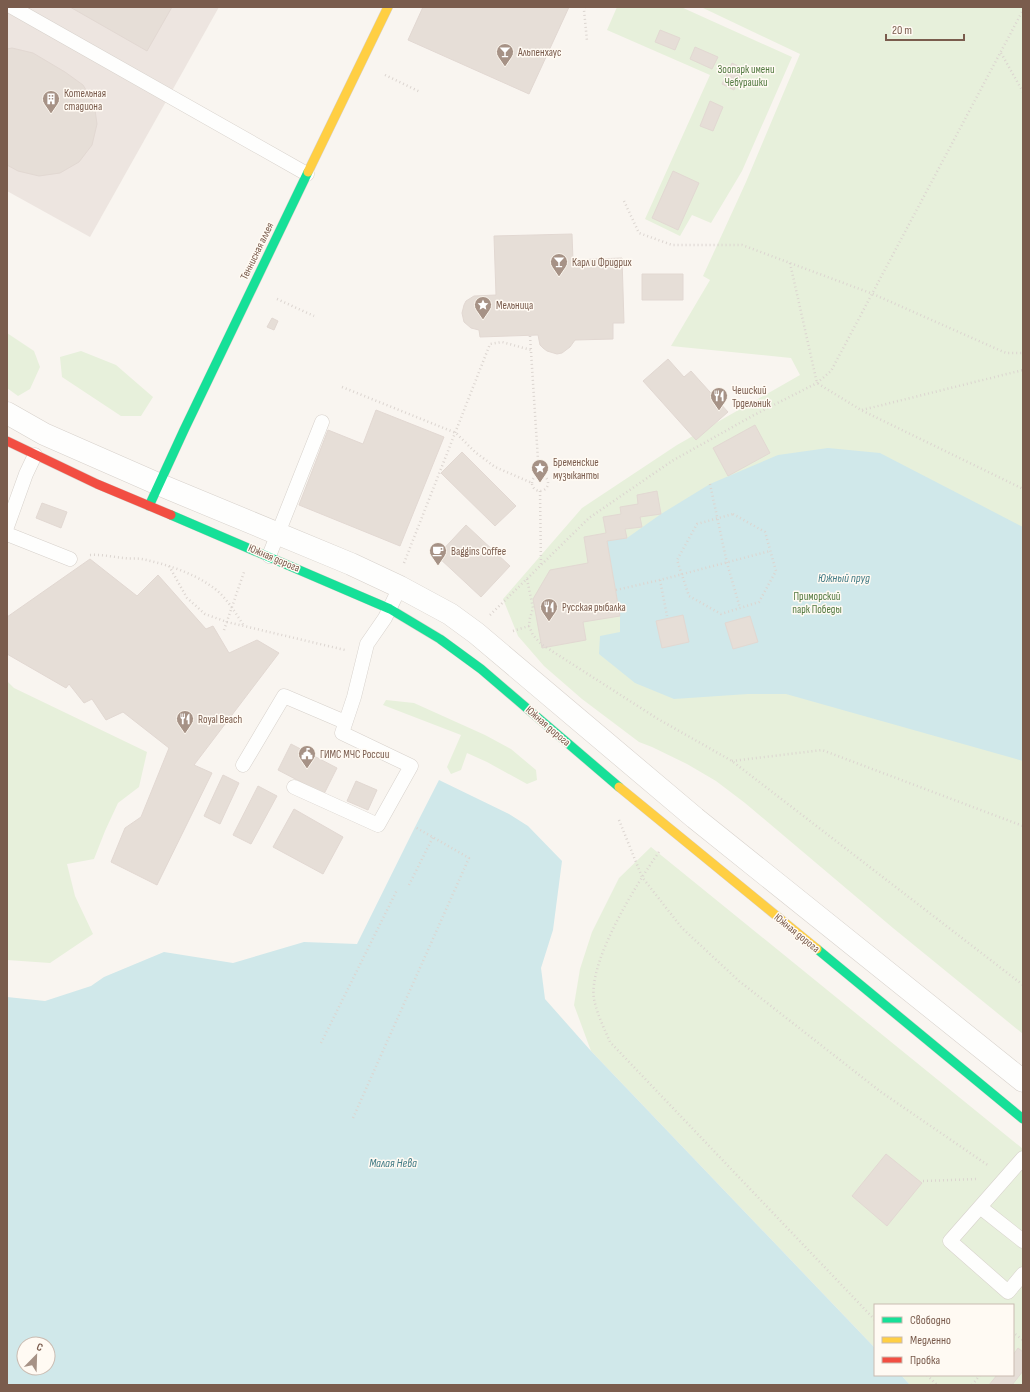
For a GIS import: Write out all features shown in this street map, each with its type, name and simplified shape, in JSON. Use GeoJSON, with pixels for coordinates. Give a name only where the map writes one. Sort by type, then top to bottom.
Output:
{"type":"FeatureCollection","features":[{"type":"Feature","properties":{"kind":"street","name":"Теннисная аллея"},"geometry":{"type":"LineString","coordinates":[[149,506],[158,484],[388,7]]}},
{"type":"Feature","properties":{"kind":"street"},"geometry":{"type":"LineString","coordinates":[[7,413],[44,434],[278,534],[351,564],[401,577],[476,633],[695,818],[1023,1081]]}},
{"type":"Feature","properties":{"kind":"street","name":"Южная дорога"},"geometry":{"type":"LineString","coordinates":[[7,441],[35,456],[97,484],[270,556],[390,609],[440,638],[470,660],[618,786],[1023,1118]]}},
{"type":"Feature","properties":{"kind":"lane"},"geometry":{"type":"LineString","coordinates":[[12,7],[307,174]]}},
{"type":"Feature","properties":{"kind":"lane"},"geometry":{"type":"LineString","coordinates":[[270,556],[322,422]]}},
{"type":"Feature","properties":{"kind":"lane"},"geometry":{"type":"LineString","coordinates":[[7,527],[26,474],[35,456]]}},
{"type":"Feature","properties":{"kind":"lane"},"geometry":{"type":"LineString","coordinates":[[7,534],[70,559]]}},
{"type":"Feature","properties":{"kind":"lane"},"geometry":{"type":"LineString","coordinates":[[294,787],[378,825],[411,766],[342,732],[354,697],[367,644],[390,609],[401,577]]}},
{"type":"Feature","properties":{"kind":"lane"},"geometry":{"type":"LineString","coordinates":[[243,765],[284,696],[345,722]]}},
{"type":"Feature","properties":{"kind":"lane"},"geometry":{"type":"LineString","coordinates":[[679,836],[695,818]]}},
{"type":"Feature","properties":{"kind":"lane"},"geometry":{"type":"LineString","coordinates":[[1023,1158],[950,1241],[1008,1292],[1023,1274]]}},
{"type":"Feature","properties":{"kind":"lane"},"geometry":{"type":"LineString","coordinates":[[980,1207],[1023,1241]]}},
{"type":"Feature","properties":{"kind":"path"},"geometry":{"type":"LineString","coordinates":[[585,7],[587,41]]}},
{"type":"Feature","properties":{"kind":"path"},"geometry":{"type":"LineString","coordinates":[[489,616],[589,518],[672,460],[754,415],[817,383],[832,371],[1023,10]]}},
{"type":"Feature","properties":{"kind":"path"},"geometry":{"type":"LineString","coordinates":[[1001,53],[1023,92]]}},
{"type":"Feature","properties":{"kind":"path"},"geometry":{"type":"LineString","coordinates":[[385,75],[420,92]]}},
{"type":"Feature","properties":{"kind":"path"},"geometry":{"type":"LineString","coordinates":[[624,201],[640,233],[672,245],[742,245],[873,294],[1006,353],[1023,353]]}},
{"type":"Feature","properties":{"kind":"path"},"geometry":{"type":"LineString","coordinates":[[790,263],[817,383],[861,410],[1023,489]]}},
{"type":"Feature","properties":{"kind":"path"},"geometry":{"type":"LineString","coordinates":[[277,299],[314,316]]}},
{"type":"Feature","properties":{"kind":"path"},"geometry":{"type":"LineString","coordinates":[[530,336],[539,476]]}},
{"type":"Feature","properties":{"kind":"path"},"geometry":{"type":"LineString","coordinates":[[401,577],[490,344],[502,342],[531,350]]}},
{"type":"Feature","properties":{"kind":"path"},"geometry":{"type":"LineString","coordinates":[[861,410],[1023,370]]}},
{"type":"Feature","properties":{"kind":"path"},"geometry":{"type":"LineString","coordinates":[[342,387],[456,433],[475,452],[495,467],[532,483],[536,490],[544,490],[548,483],[543,476],[534,478],[532,483]]}},
{"type":"Feature","properties":{"kind":"path"},"geometry":{"type":"LineString","coordinates":[[710,484],[727,563],[740,608]]}},
{"type":"Feature","properties":{"kind":"path"},"geometry":{"type":"LineString","coordinates":[[540,491],[541,565]]}},
{"type":"Feature","properties":{"kind":"path"},"geometry":{"type":"LineString","coordinates":[[734,514],[765,532],[776,571],[759,602],[721,614],[689,596],[677,560],[697,524],[717,518],[734,514]]}},
{"type":"Feature","properties":{"kind":"path"},"geometry":{"type":"LineString","coordinates":[[616,590],[770,551]]}},
{"type":"Feature","properties":{"kind":"path"},"geometry":{"type":"LineString","coordinates":[[70,559],[95,554],[140,559],[169,566],[194,576],[212,586],[232,607],[244,626]]}},
{"type":"Feature","properties":{"kind":"path"},"geometry":{"type":"LineString","coordinates":[[169,566],[187,598],[205,614],[227,622],[364,654]]}},
{"type":"Feature","properties":{"kind":"path"},"geometry":{"type":"LineString","coordinates":[[224,630],[246,567]]}},
{"type":"Feature","properties":{"kind":"path"},"geometry":{"type":"LineString","coordinates":[[527,579],[534,608],[529,626],[533,635],[541,644],[658,718],[732,761],[1023,985]]}},
{"type":"Feature","properties":{"kind":"path"},"geometry":{"type":"LineString","coordinates":[[660,580],[668,616]]}},
{"type":"Feature","properties":{"kind":"path"},"geometry":{"type":"LineString","coordinates":[[511,632],[529,626]]}},
{"type":"Feature","properties":{"kind":"path"},"geometry":{"type":"LineString","coordinates":[[732,761],[822,750],[1023,826]]}},
{"type":"Feature","properties":{"kind":"path"},"geometry":{"type":"LineString","coordinates":[[617,816],[642,877],[682,928],[739,981],[881,1092],[1006,1177]]}},
{"type":"Feature","properties":{"kind":"path"},"geometry":{"type":"LineString","coordinates":[[353,1118],[469,858],[414,827]]}},
{"type":"Feature","properties":{"kind":"path"},"geometry":{"type":"LineString","coordinates":[[408,885],[433,837]]}},
{"type":"Feature","properties":{"kind":"path"},"geometry":{"type":"LineString","coordinates":[[662,848],[642,877],[605,947],[595,976],[594,998],[600,1020],[610,1042],[874,1319]]}},
{"type":"Feature","properties":{"kind":"path"},"geometry":{"type":"LineString","coordinates":[[321,1043],[397,890]]}},
{"type":"Feature","properties":{"kind":"path"},"geometry":{"type":"LineString","coordinates":[[923,1181],[1006,1177]]}},
{"type":"Feature","properties":{"kind":"path"},"geometry":{"type":"LineString","coordinates":[[1014,1336],[1015,1334],[1023,1340]]}},
{"type":"Feature","properties":{"kind":"path"},"geometry":{"type":"LineString","coordinates":[[928,1376],[937,1385]]}},
{"type":"Feature","properties":{"kind":"path"},"geometry":{"type":"LineString","coordinates":[[972,1385],[979,1376]]}},
{"type":"Feature","properties":{"kind":"shaded area"},"geometry":{"type":"Polygon","coordinates":[[[7,7],[219,7],[90,237],[7,191],[7,7]]]}},
{"type":"Feature","properties":{"kind":"green space","name":"Зоопарк имени Чебурашки"},"geometry":{"type":"Polygon","coordinates":[[[617,7],[681,7],[792,57],[742,171],[711,223],[692,215],[680,236],[645,219],[710,75],[607,30],[617,7]]]}},
{"type":"Feature","properties":{"kind":"green space","name":"Приморский парк Победы"},"geometry":{"type":"Polygon","coordinates":[[[701,7],[1023,7],[1023,1034],[893,928],[745,803],[716,781],[687,764],[639,742],[582,699],[544,666],[518,636],[503,599],[582,508],[677,445],[800,375],[791,358],[671,346],[710,280],[703,276],[746,182],[800,54],[701,7]]]}},
{"type":"Feature","properties":{"kind":"green space"},"geometry":{"type":"Polygon","coordinates":[[[7,333],[34,351],[40,367],[30,389],[18,396],[7,388],[7,333]]]}},
{"type":"Feature","properties":{"kind":"green space"},"geometry":{"type":"Polygon","coordinates":[[[81,351],[116,365],[153,397],[141,416],[121,416],[62,377],[60,357],[81,351]]]}},
{"type":"Feature","properties":{"kind":"green space"},"geometry":{"type":"Polygon","coordinates":[[[7,681],[14,688],[147,752],[139,787],[118,803],[94,859],[67,864],[75,896],[93,934],[50,963],[7,960],[7,681]]]}},
{"type":"Feature","properties":{"kind":"green space"},"geometry":{"type":"Polygon","coordinates":[[[386,700],[414,703],[485,735],[511,749],[536,770],[537,780],[527,784],[467,753],[461,770],[451,774],[447,767],[461,735],[383,705],[386,700]]]}},
{"type":"Feature","properties":{"kind":"green space"},"geometry":{"type":"Polygon","coordinates":[[[651,847],[1023,1149],[1023,1385],[910,1385],[902,1376],[1014,1376],[1014,1304],[874,1304],[874,1347],[591,1051],[574,1005],[580,969],[592,932],[619,878],[651,847]]]}},
{"type":"Feature","properties":{"kind":"water","name":"Южный пруд"},"geometry":{"type":"Polygon","coordinates":[[[828,448],[880,453],[1023,527],[1023,761],[786,694],[748,694],[674,699],[635,683],[599,654],[600,636],[620,632],[620,616],[607,541],[627,538],[661,514],[710,484],[778,455],[828,448]]]}},
{"type":"Feature","properties":{"kind":"water","name":"Малая Нева"},"geometry":{"type":"Polygon","coordinates":[[[439,780],[509,814],[528,826],[562,861],[553,930],[541,968],[545,999],[591,1051],[874,1347],[874,1376],[902,1376],[910,1385],[7,1385],[7,997],[45,1001],[91,986],[104,977],[164,952],[233,963],[304,942],[357,944],[439,780]]]}},
{"type":"Feature","properties":{"kind":"building"},"geometry":{"type":"Polygon","coordinates":[[[70,7],[172,7],[147,51],[70,7]]]}},
{"type":"Feature","properties":{"kind":"building","name":"Альпенхаус"},"geometry":{"type":"Polygon","coordinates":[[[423,7],[569,7],[529,94],[408,40],[423,7]]]}},
{"type":"Feature","properties":{"kind":"building"},"geometry":{"type":"Polygon","coordinates":[[[660,30],[680,38],[675,50],[655,42],[660,30]]]}},
{"type":"Feature","properties":{"kind":"building"},"geometry":{"type":"Polygon","coordinates":[[[695,47],[718,57],[712,69],[690,59],[695,47]]]}},
{"type":"Feature","properties":{"kind":"building","name":"Котельная стадиона"},"geometry":{"type":"Polygon","coordinates":[[[12,48],[33,53],[65,72],[83,85],[94,103],[97,124],[92,145],[79,162],[60,173],[39,176],[18,171],[7,165],[7,49],[12,48]]]}},
{"type":"Feature","properties":{"kind":"building"},"geometry":{"type":"Polygon","coordinates":[[[732,63],[744,69],[734,90],[722,84],[732,63]]]}},
{"type":"Feature","properties":{"kind":"building"},"geometry":{"type":"Polygon","coordinates":[[[710,101],[723,107],[713,131],[700,126],[710,101]]]}},
{"type":"Feature","properties":{"kind":"building"},"geometry":{"type":"Polygon","coordinates":[[[673,171],[699,183],[678,230],[652,218],[673,171]]]}},
{"type":"Feature","properties":{"kind":"building","name":"Карл и Фридрих"},"geometry":{"type":"Polygon","coordinates":[[[572,234],[573,260],[622,258],[624,323],[613,323],[613,339],[575,340],[570,347],[562,353],[557,354],[547,351],[540,345],[538,335],[480,337],[479,330],[471,328],[464,322],[462,313],[466,301],[474,296],[496,295],[494,236],[572,234]]]}},
{"type":"Feature","properties":{"kind":"building"},"geometry":{"type":"Polygon","coordinates":[[[642,274],[683,274],[683,300],[642,300],[642,274]]]}},
{"type":"Feature","properties":{"kind":"building"},"geometry":{"type":"Polygon","coordinates":[[[272,318],[278,321],[274,330],[267,327],[272,318]]]}},
{"type":"Feature","properties":{"kind":"building"},"geometry":{"type":"Polygon","coordinates":[[[668,359],[684,377],[691,371],[728,412],[696,440],[643,381],[668,359]]]}},
{"type":"Feature","properties":{"kind":"building"},"geometry":{"type":"Polygon","coordinates":[[[376,410],[444,437],[400,546],[299,505],[328,430],[363,444],[376,410]]]}},
{"type":"Feature","properties":{"kind":"building"},"geometry":{"type":"Polygon","coordinates":[[[755,425],[770,453],[728,476],[713,448],[755,425]]]}},
{"type":"Feature","properties":{"kind":"building"},"geometry":{"type":"Polygon","coordinates":[[[462,452],[516,506],[495,526],[441,473],[462,452]]]}},
{"type":"Feature","properties":{"kind":"building"},"geometry":{"type":"Polygon","coordinates":[[[657,491],[661,514],[640,517],[642,527],[625,529],[627,538],[607,541],[620,616],[583,622],[586,640],[542,648],[533,599],[550,570],[588,563],[584,537],[606,533],[603,517],[621,514],[620,507],[638,504],[637,495],[657,491]]]}},
{"type":"Feature","properties":{"kind":"building"},"geometry":{"type":"Polygon","coordinates":[[[42,503],[67,512],[61,528],[36,518],[42,503]]]}},
{"type":"Feature","properties":{"kind":"building"},"geometry":{"type":"Polygon","coordinates":[[[466,525],[510,566],[481,597],[437,556],[466,525]]]}},
{"type":"Feature","properties":{"kind":"building","name":"Royal Beach"},"geometry":{"type":"Polygon","coordinates":[[[90,559],[137,596],[158,575],[206,629],[213,626],[229,653],[257,640],[279,653],[194,765],[212,773],[157,885],[111,862],[125,828],[141,817],[169,748],[123,712],[106,720],[92,699],[84,703],[69,684],[66,688],[7,654],[7,617],[90,559]]]}},
{"type":"Feature","properties":{"kind":"building"},"geometry":{"type":"Polygon","coordinates":[[[683,615],[689,642],[662,648],[656,621],[683,615]]]}},
{"type":"Feature","properties":{"kind":"building"},"geometry":{"type":"Polygon","coordinates":[[[750,616],[758,642],[733,649],[725,623],[750,616]]]}},
{"type":"Feature","properties":{"kind":"building","name":"ГИМС МЧС России"},"geometry":{"type":"Polygon","coordinates":[[[291,744],[337,768],[324,794],[278,770],[291,744]]]}},
{"type":"Feature","properties":{"kind":"building"},"geometry":{"type":"Polygon","coordinates":[[[223,775],[239,783],[220,824],[204,816],[223,775]]]}},
{"type":"Feature","properties":{"kind":"building"},"geometry":{"type":"Polygon","coordinates":[[[356,781],[377,790],[368,810],[347,801],[356,781]]]}},
{"type":"Feature","properties":{"kind":"building"},"geometry":{"type":"Polygon","coordinates":[[[258,786],[277,796],[251,844],[233,835],[258,786]]]}},
{"type":"Feature","properties":{"kind":"building"},"geometry":{"type":"Polygon","coordinates":[[[294,809],[343,837],[323,874],[273,847],[294,809]]]}},
{"type":"Feature","properties":{"kind":"building"},"geometry":{"type":"Polygon","coordinates":[[[886,1154],[922,1183],[887,1226],[852,1196],[886,1154]]]}},
{"type":"Feature","properties":{"kind":"building"},"geometry":{"type":"Polygon","coordinates":[[[1018,1348],[1023,1352],[1023,1371],[1012,1385],[989,1385],[996,1376],[1014,1376],[1014,1354],[1018,1348]]]}},
{"type":"Feature","properties":{"kind":"traffic: fast"},"geometry":{"type":"LineString","coordinates":[[149,506],[308,172]]}},
{"type":"Feature","properties":{"kind":"traffic: fast"},"geometry":{"type":"LineString","coordinates":[[171,515],[390,609],[440,639],[481,669],[619,787]]}},
{"type":"Feature","properties":{"kind":"traffic: fast"},"geometry":{"type":"LineString","coordinates":[[817,949],[1023,1119]]}},
{"type":"Feature","properties":{"kind":"traffic: slow"},"geometry":{"type":"LineString","coordinates":[[308,172],[388,7]]}},
{"type":"Feature","properties":{"kind":"traffic: slow"},"geometry":{"type":"LineString","coordinates":[[619,787],[817,949]]}},
{"type":"Feature","properties":{"kind":"traffic: jam"},"geometry":{"type":"LineString","coordinates":[[7,441],[97,484],[171,515]]}},
{"type":"Feature","properties":{"kind":"place","name":"Альпенхаус"},"geometry":{"type":"Point","coordinates":[505,67]}},
{"type":"Feature","properties":{"kind":"place","name":"Котельная стадиона"},"geometry":{"type":"Point","coordinates":[51,114]}},
{"type":"Feature","properties":{"kind":"place","name":"Карл и Фридрих"},"geometry":{"type":"Point","coordinates":[559,277]}},
{"type":"Feature","properties":{"kind":"place","name":"Мельница"},"geometry":{"type":"Point","coordinates":[483,320]}},
{"type":"Feature","properties":{"kind":"place","name":"Чешский Трдельник"},"geometry":{"type":"Point","coordinates":[719,411]}},
{"type":"Feature","properties":{"kind":"place","name":"Бременские музыканты"},"geometry":{"type":"Point","coordinates":[540,483]}},
{"type":"Feature","properties":{"kind":"place","name":"Baggins Coffee"},"geometry":{"type":"Point","coordinates":[438,566]}},
{"type":"Feature","properties":{"kind":"place","name":"Русская рыбалка"},"geometry":{"type":"Point","coordinates":[549,622]}},
{"type":"Feature","properties":{"kind":"place","name":"Royal Beach"},"geometry":{"type":"Point","coordinates":[185,734]}},
{"type":"Feature","properties":{"kind":"place","name":"ГИМС МЧС России"},"geometry":{"type":"Point","coordinates":[307,769]}}]}
